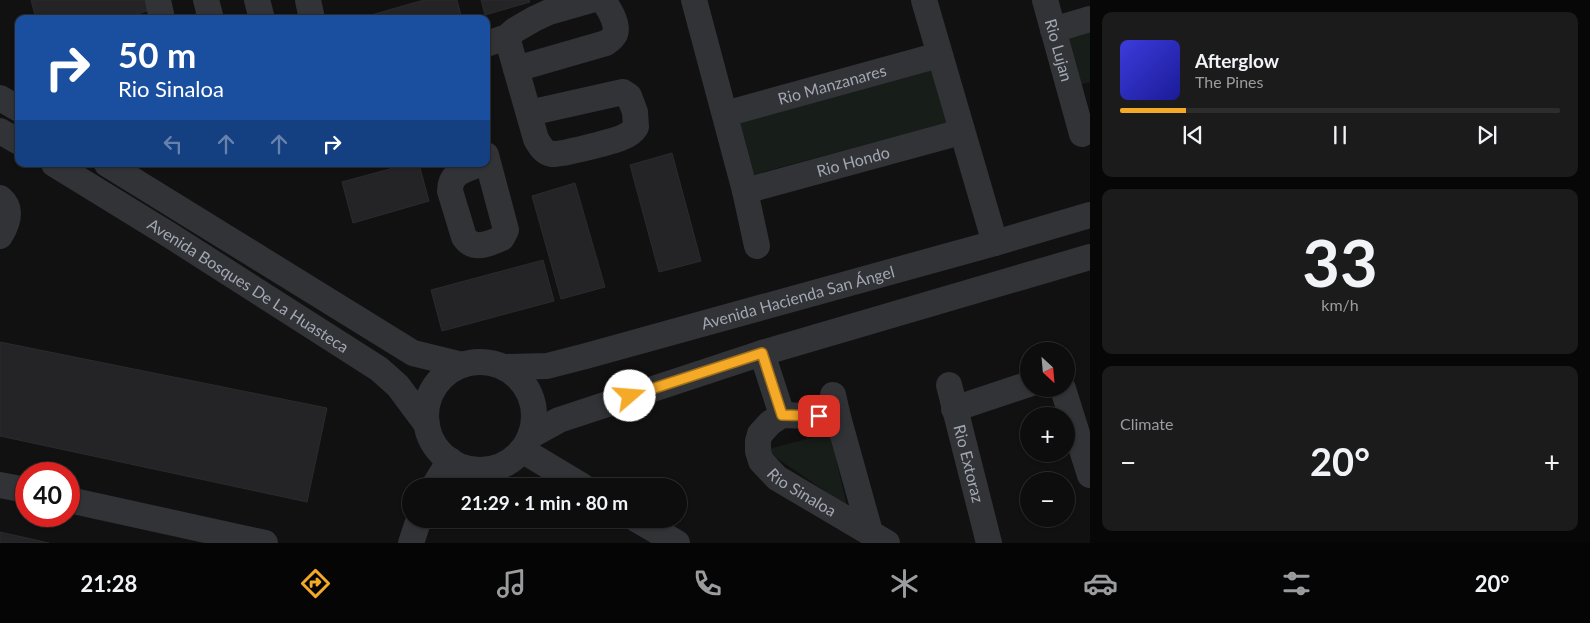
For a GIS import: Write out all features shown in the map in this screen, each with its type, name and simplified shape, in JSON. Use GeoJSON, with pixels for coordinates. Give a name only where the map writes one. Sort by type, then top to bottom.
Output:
{"type":"FeatureCollection","features":[{"type":"Feature","properties":{"kind":"street"},"geometry":{"type":"LineString","coordinates":[[158,0],[161,15]]}},
{"type":"Feature","properties":{"kind":"street"},"geometry":{"type":"LineString","coordinates":[[206,0],[210,15]]}},
{"type":"Feature","properties":{"kind":"street"},"geometry":{"type":"LineString","coordinates":[[257,0],[261,15]]}},
{"type":"Feature","properties":{"kind":"street"},"geometry":{"type":"LineString","coordinates":[[308,0],[311,15]]}},
{"type":"Feature","properties":{"kind":"street"},"geometry":{"type":"LineString","coordinates":[[529,113],[516,69],[497,41],[549,12],[591,0]]}},
{"type":"Feature","properties":{"kind":"street"},"geometry":{"type":"LineString","coordinates":[[516,69],[598,46],[612,39],[616,30],[610,11],[601,0]]}},
{"type":"Feature","properties":{"kind":"street"},"geometry":{"type":"LineString","coordinates":[[924,0],[995,244]]}},
{"type":"Feature","properties":{"kind":"street","name":"Rio Lujan"},"geometry":{"type":"LineString","coordinates":[[1045,0],[1053,30],[1082,99],[1082,134]]}},
{"type":"Feature","properties":{"kind":"street"},"geometry":{"type":"LineString","coordinates":[[699,1],[757,246]]}},
{"type":"Feature","properties":{"kind":"street"},"geometry":{"type":"LineString","coordinates":[[1053,30],[1090,19]]}},
{"type":"Feature","properties":{"kind":"street","name":"Rio Manzanares"},"geometry":{"type":"LineString","coordinates":[[725,114],[939,55]]}},
{"type":"Feature","properties":{"kind":"street"},"geometry":{"type":"LineString","coordinates":[[0,98],[15,107]]}},
{"type":"Feature","properties":{"kind":"street"},"geometry":{"type":"LineString","coordinates":[[0,131],[15,140]]}},
{"type":"Feature","properties":{"kind":"street","name":"Rio Hondo"},"geometry":{"type":"LineString","coordinates":[[745,191],[961,132]]}},
{"type":"Feature","properties":{"kind":"street","name":"Avenida Bosques De La Huasteca"},"geometry":{"type":"LineString","coordinates":[[59,167],[379,368],[398,386],[427,425]]}},
{"type":"Feature","properties":{"kind":"street","name":"Avenida Bosques De La Huasteca"},"geometry":{"type":"LineString","coordinates":[[112,167],[413,353],[462,365]]}},
{"type":"Feature","properties":{"kind":"street"},"geometry":{"type":"LineString","coordinates":[[0,198],[5,202],[8,213],[6,227],[0,236]]}},
{"type":"Feature","properties":{"kind":"street","name":"Avenida Hacienda San Ángel"},"geometry":{"type":"LineString","coordinates":[[505,367],[547,366],[586,356],[995,244],[1090,215]]}},
{"type":"Feature","properties":{"kind":"street"},"geometry":{"type":"LineString","coordinates":[[526,443],[534,421],[531,395],[522,380],[505,367],[484,362],[462,365],[444,376],[431,394],[428,404],[427,425],[435,445],[450,460],[462,466],[488,469],[512,459],[526,443],[559,420],[762,353],[1090,257]]}},
{"type":"Feature","properties":{"kind":"street"},"geometry":{"type":"LineString","coordinates":[[762,353],[782,415]]}},
{"type":"Feature","properties":{"kind":"street","name":"Rio Extoraz"},"geometry":{"type":"LineString","coordinates":[[989,543],[952,397],[1020,386]]}},
{"type":"Feature","properties":{"kind":"street"},"geometry":{"type":"LineString","coordinates":[[1066,398],[1090,475]]}},
{"type":"Feature","properties":{"kind":"street","name":"Rio Sinaloa"},"geometry":{"type":"LineString","coordinates":[[835,406],[879,537],[777,478],[761,461],[758,451],[760,434],[770,423],[782,415],[835,406]]}},
{"type":"Feature","properties":{"kind":"street"},"geometry":{"type":"LineString","coordinates":[[526,443],[572,478]]}},
{"type":"Feature","properties":{"kind":"street"},"geometry":{"type":"LineString","coordinates":[[439,478],[450,460]]}},
{"type":"Feature","properties":{"kind":"street"},"geometry":{"type":"LineString","coordinates":[[0,484],[15,487]]}},
{"type":"Feature","properties":{"kind":"street"},"geometry":{"type":"LineString","coordinates":[[80,502],[265,543]]}},
{"type":"Feature","properties":{"kind":"street"},"geometry":{"type":"LineString","coordinates":[[411,543],[416,528]]}},
{"type":"Feature","properties":{"kind":"street"},"geometry":{"type":"LineString","coordinates":[[651,528],[677,543]]}},
{"type":"Feature","properties":{"kind":"shaded area"},"geometry":{"type":"Polygon","coordinates":[[[1090,26],[1090,82],[1074,86],[1060,34],[1090,26]]]}},
{"type":"Feature","properties":{"kind":"shaded area"},"geometry":{"type":"Polygon","coordinates":[[[935,67],[950,122],[752,175],[737,120],[935,67]]]}},
{"type":"Feature","properties":{"kind":"shaded area"},"geometry":{"type":"Polygon","coordinates":[[[830,433],[847,506],[765,450],[830,433]]]}},
{"type":"Feature","properties":{"kind":"building"},"geometry":{"type":"Polygon","coordinates":[[[31,0],[151,0],[154,9],[134,15],[35,15],[31,0]]]}},
{"type":"Feature","properties":{"kind":"building"},"geometry":{"type":"Polygon","coordinates":[[[424,0],[457,0],[461,15],[371,15],[424,0]]]}},
{"type":"Feature","properties":{"kind":"building"},"geometry":{"type":"Polygon","coordinates":[[[481,0],[529,0],[530,2],[485,15],[481,0]]]}},
{"type":"Feature","properties":{"kind":"building"},"geometry":{"type":"Polygon","coordinates":[[[672,153],[701,261],[659,272],[630,165],[672,153]]]}},
{"type":"Feature","properties":{"kind":"building"},"geometry":{"type":"Polygon","coordinates":[[[397,167],[420,167],[429,201],[353,223],[342,182],[397,167]]]}},
{"type":"Feature","properties":{"kind":"building"},"geometry":{"type":"Polygon","coordinates":[[[575,183],[605,287],[561,299],[532,196],[575,183]]]}},
{"type":"Feature","properties":{"kind":"building"},"geometry":{"type":"Polygon","coordinates":[[[543,260],[554,301],[442,331],[431,290],[543,260]]]}},
{"type":"Feature","properties":{"kind":"building"},"geometry":{"type":"Polygon","coordinates":[[[0,342],[327,408],[307,502],[0,436],[0,342]]]}},
{"type":"Feature","properties":{"kind":"building"},"geometry":{"type":"Polygon","coordinates":[[[0,532],[49,543],[0,543],[0,532]]]}},
{"type":"Feature","properties":{"kind":"route"},"geometry":{"type":"LineString","coordinates":[[630,396],[762,353],[782,415],[819,416]]}}]}
